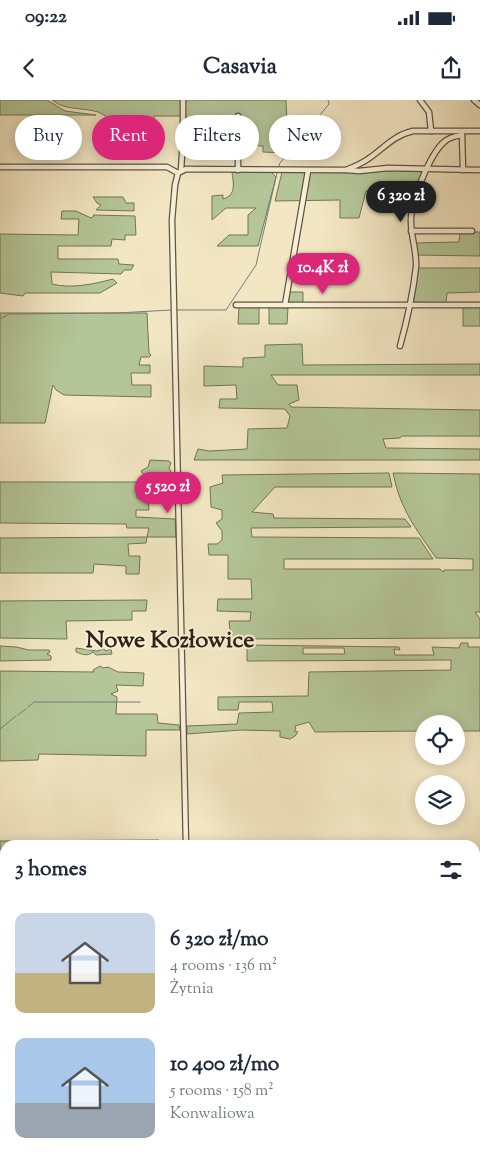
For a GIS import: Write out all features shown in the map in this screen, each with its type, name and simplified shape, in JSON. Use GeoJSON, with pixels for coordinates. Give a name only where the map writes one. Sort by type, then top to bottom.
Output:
{"type":"FeatureCollection","features":[{"type":"Feature","properties":{"kind":"street"},"geometry":{"type":"LineString","coordinates":[[183,100],[183,139],[180,172],[174,185],[172,220],[186,840]]}},
{"type":"Feature","properties":{"kind":"street"},"geometry":{"type":"LineString","coordinates":[[420,100],[429,112],[431,131]]}},
{"type":"Feature","properties":{"kind":"street"},"geometry":{"type":"LineString","coordinates":[[474,100],[480,106]]}},
{"type":"Feature","properties":{"kind":"street"},"geometry":{"type":"LineString","coordinates":[[346,170],[367,160],[404,133],[413,131],[462,133],[480,131]]}},
{"type":"Feature","properties":{"kind":"street"},"geometry":{"type":"LineString","coordinates":[[400,346],[416,267],[410,219],[413,206],[426,170],[442,143],[462,133]]}},
{"type":"Feature","properties":{"kind":"street"},"geometry":{"type":"LineString","coordinates":[[462,133],[463,170]]}},
{"type":"Feature","properties":{"kind":"street"},"geometry":{"type":"LineString","coordinates":[[238,160],[238,170]]}},
{"type":"Feature","properties":{"kind":"street"},"geometry":{"type":"LineString","coordinates":[[0,167],[168,167],[180,172],[238,170],[359,171],[388,168],[480,170]]}},
{"type":"Feature","properties":{"kind":"street"},"geometry":{"type":"LineString","coordinates":[[285,305],[308,171]]}},
{"type":"Feature","properties":{"kind":"street"},"geometry":{"type":"LineString","coordinates":[[411,231],[472,231]]}},
{"type":"Feature","properties":{"kind":"street"},"geometry":{"type":"LineString","coordinates":[[236,305],[480,305]]}},
{"type":"Feature","properties":{"kind":"green space"},"geometry":{"type":"Polygon","coordinates":[[[0,100],[47,100],[65,111],[96,115],[15,115],[0,115],[0,100]]]}},
{"type":"Feature","properties":{"kind":"green space"},"geometry":{"type":"Polygon","coordinates":[[[52,100],[286,100],[287,115],[269,115],[269,152],[263,152],[263,146],[259,146],[259,115],[104,115],[92,110],[63,106],[52,100]]]}},
{"type":"Feature","properties":{"kind":"green space"},"geometry":{"type":"Polygon","coordinates":[[[376,169],[420,170],[422,172],[415,192],[366,191],[359,218],[340,218],[340,200],[275,201],[282,172],[358,172],[376,169]]]}},
{"type":"Feature","properties":{"kind":"green space"},"geometry":{"type":"Polygon","coordinates":[[[232,171],[271,172],[276,177],[258,246],[217,246],[229,235],[248,235],[248,215],[256,208],[226,208],[212,220],[212,196],[223,195],[223,199],[230,195],[233,188],[232,171]]]}},
{"type":"Feature","properties":{"kind":"green space"},"geometry":{"type":"Polygon","coordinates":[[[93,197],[123,197],[126,203],[134,203],[134,211],[96,210],[101,205],[93,197]]]}},
{"type":"Feature","properties":{"kind":"green space"},"geometry":{"type":"Polygon","coordinates":[[[62,211],[76,211],[91,218],[93,215],[135,216],[136,235],[125,235],[125,240],[112,239],[111,246],[58,246],[58,259],[118,259],[119,264],[134,265],[131,270],[124,270],[121,274],[51,272],[52,284],[67,286],[83,285],[113,279],[117,283],[100,293],[25,293],[23,296],[0,293],[0,234],[78,235],[79,219],[61,219],[62,211]]]}},
{"type":"Feature","properties":{"kind":"green space"},"geometry":{"type":"Polygon","coordinates":[[[460,232],[480,232],[480,256],[416,255],[414,243],[459,242],[460,232]]]}},
{"type":"Feature","properties":{"kind":"green space"},"geometry":{"type":"Polygon","coordinates":[[[417,268],[480,268],[480,292],[447,293],[446,303],[412,302],[417,268]]]}},
{"type":"Feature","properties":{"kind":"green space"},"geometry":{"type":"Polygon","coordinates":[[[288,292],[303,292],[303,303],[287,302],[288,292]]]}},
{"type":"Feature","properties":{"kind":"green space"},"geometry":{"type":"Polygon","coordinates":[[[463,306],[480,306],[480,326],[463,326],[463,306]]]}},
{"type":"Feature","properties":{"kind":"green space"},"geometry":{"type":"Polygon","coordinates":[[[239,307],[259,307],[259,324],[238,324],[239,307]]]}},
{"type":"Feature","properties":{"kind":"green space"},"geometry":{"type":"Polygon","coordinates":[[[269,307],[288,307],[287,324],[269,324],[269,307]]]}},
{"type":"Feature","properties":{"kind":"green space"},"geometry":{"type":"Polygon","coordinates":[[[0,313],[147,313],[149,353],[151,355],[149,357],[141,357],[139,365],[150,365],[150,373],[131,373],[132,385],[151,385],[151,397],[64,395],[56,390],[53,385],[45,423],[0,423],[0,313]]]}},
{"type":"Feature","properties":{"kind":"green space"},"geometry":{"type":"Polygon","coordinates":[[[302,344],[303,365],[480,364],[480,375],[271,375],[278,385],[297,385],[299,400],[289,404],[291,407],[480,410],[480,436],[402,436],[400,438],[383,439],[386,448],[480,449],[480,460],[194,460],[198,449],[209,451],[247,449],[248,429],[287,428],[290,416],[285,409],[219,408],[220,399],[237,399],[236,385],[204,386],[204,366],[243,367],[243,358],[265,357],[265,345],[302,344]]]}},
{"type":"Feature","properties":{"kind":"green space"},"geometry":{"type":"Polygon","coordinates":[[[150,460],[169,461],[171,463],[169,468],[171,472],[167,474],[143,474],[141,471],[148,467],[150,460]]]}},
{"type":"Feature","properties":{"kind":"green space"},"geometry":{"type":"Polygon","coordinates":[[[389,473],[392,487],[275,487],[252,512],[273,514],[274,518],[405,519],[411,527],[251,528],[252,537],[419,538],[433,559],[284,559],[284,569],[440,569],[443,572],[444,570],[473,570],[473,559],[436,558],[415,528],[400,498],[393,473],[480,474],[480,612],[475,612],[480,619],[480,638],[231,639],[229,621],[250,621],[251,612],[217,611],[218,599],[252,599],[251,579],[228,579],[228,555],[209,555],[208,544],[217,544],[222,540],[222,531],[216,523],[222,519],[222,510],[211,507],[210,487],[223,483],[222,475],[389,473]]]}},
{"type":"Feature","properties":{"kind":"green space"},"geometry":{"type":"Polygon","coordinates":[[[0,482],[145,482],[145,486],[138,487],[137,498],[148,498],[149,510],[136,510],[136,517],[175,519],[176,537],[147,537],[149,528],[127,528],[126,524],[0,523],[0,482]]]}},
{"type":"Feature","properties":{"kind":"green space"},"geometry":{"type":"Polygon","coordinates":[[[147,537],[146,543],[128,544],[129,556],[140,556],[139,574],[126,574],[126,566],[94,564],[93,573],[0,573],[0,538],[147,537]]]}},
{"type":"Feature","properties":{"kind":"green space"},"geometry":{"type":"Polygon","coordinates":[[[147,600],[146,611],[132,611],[132,620],[66,621],[67,639],[0,638],[0,601],[147,600]]]}},
{"type":"Feature","properties":{"kind":"green space"},"geometry":{"type":"Polygon","coordinates":[[[461,643],[468,643],[468,647],[480,647],[480,731],[465,731],[465,715],[415,715],[415,731],[315,732],[309,722],[295,726],[296,729],[294,731],[298,732],[290,739],[280,737],[280,731],[241,730],[187,734],[187,726],[237,724],[239,713],[273,712],[272,702],[239,702],[238,710],[218,710],[218,697],[308,696],[309,672],[451,670],[451,660],[247,661],[247,645],[399,647],[400,650],[394,649],[395,655],[434,655],[432,647],[459,648],[461,643]],[[303,648],[303,654],[345,654],[344,648],[303,648]]]}},
{"type":"Feature","properties":{"kind":"green space"},"geometry":{"type":"Polygon","coordinates":[[[0,646],[29,650],[49,650],[50,652],[47,654],[51,656],[51,660],[0,661],[0,646]]]}},
{"type":"Feature","properties":{"kind":"green space"},"geometry":{"type":"Polygon","coordinates":[[[76,648],[97,651],[111,649],[112,654],[96,655],[93,652],[84,655],[76,652],[76,648]]]}},
{"type":"Feature","properties":{"kind":"green space"},"geometry":{"type":"Polygon","coordinates":[[[100,666],[103,668],[108,667],[118,672],[144,673],[143,686],[116,685],[118,691],[111,694],[117,697],[116,714],[157,714],[158,723],[179,725],[180,730],[146,730],[146,756],[39,754],[38,760],[0,761],[0,671],[94,672],[93,670],[100,666]]]}},
{"type":"Feature","properties":{"kind":"waterway"},"geometry":{"type":"LineString","coordinates":[[278,169],[280,163],[329,104],[328,100]]}},
{"type":"Feature","properties":{"kind":"waterway"},"geometry":{"type":"LineString","coordinates":[[176,310],[226,310],[256,265],[277,173]]}},
{"type":"Feature","properties":{"kind":"waterway"},"geometry":{"type":"LineString","coordinates":[[0,319],[9,314],[116,313],[172,310]]}},
{"type":"Feature","properties":{"kind":"waterway"},"geometry":{"type":"LineString","coordinates":[[28,707],[34,702],[140,702]]}},
{"type":"Feature","properties":{"kind":"waterway"},"geometry":{"type":"LineString","coordinates":[[18,715],[26,709]]}},
{"type":"Feature","properties":{"kind":"waterway"},"geometry":{"type":"LineString","coordinates":[[0,729],[16,716]]}},
{"type":"Feature","properties":{"kind":"district","name":"Nowe Kozłowice"},"geometry":{"type":"Point","coordinates":[170,641]}}]}
